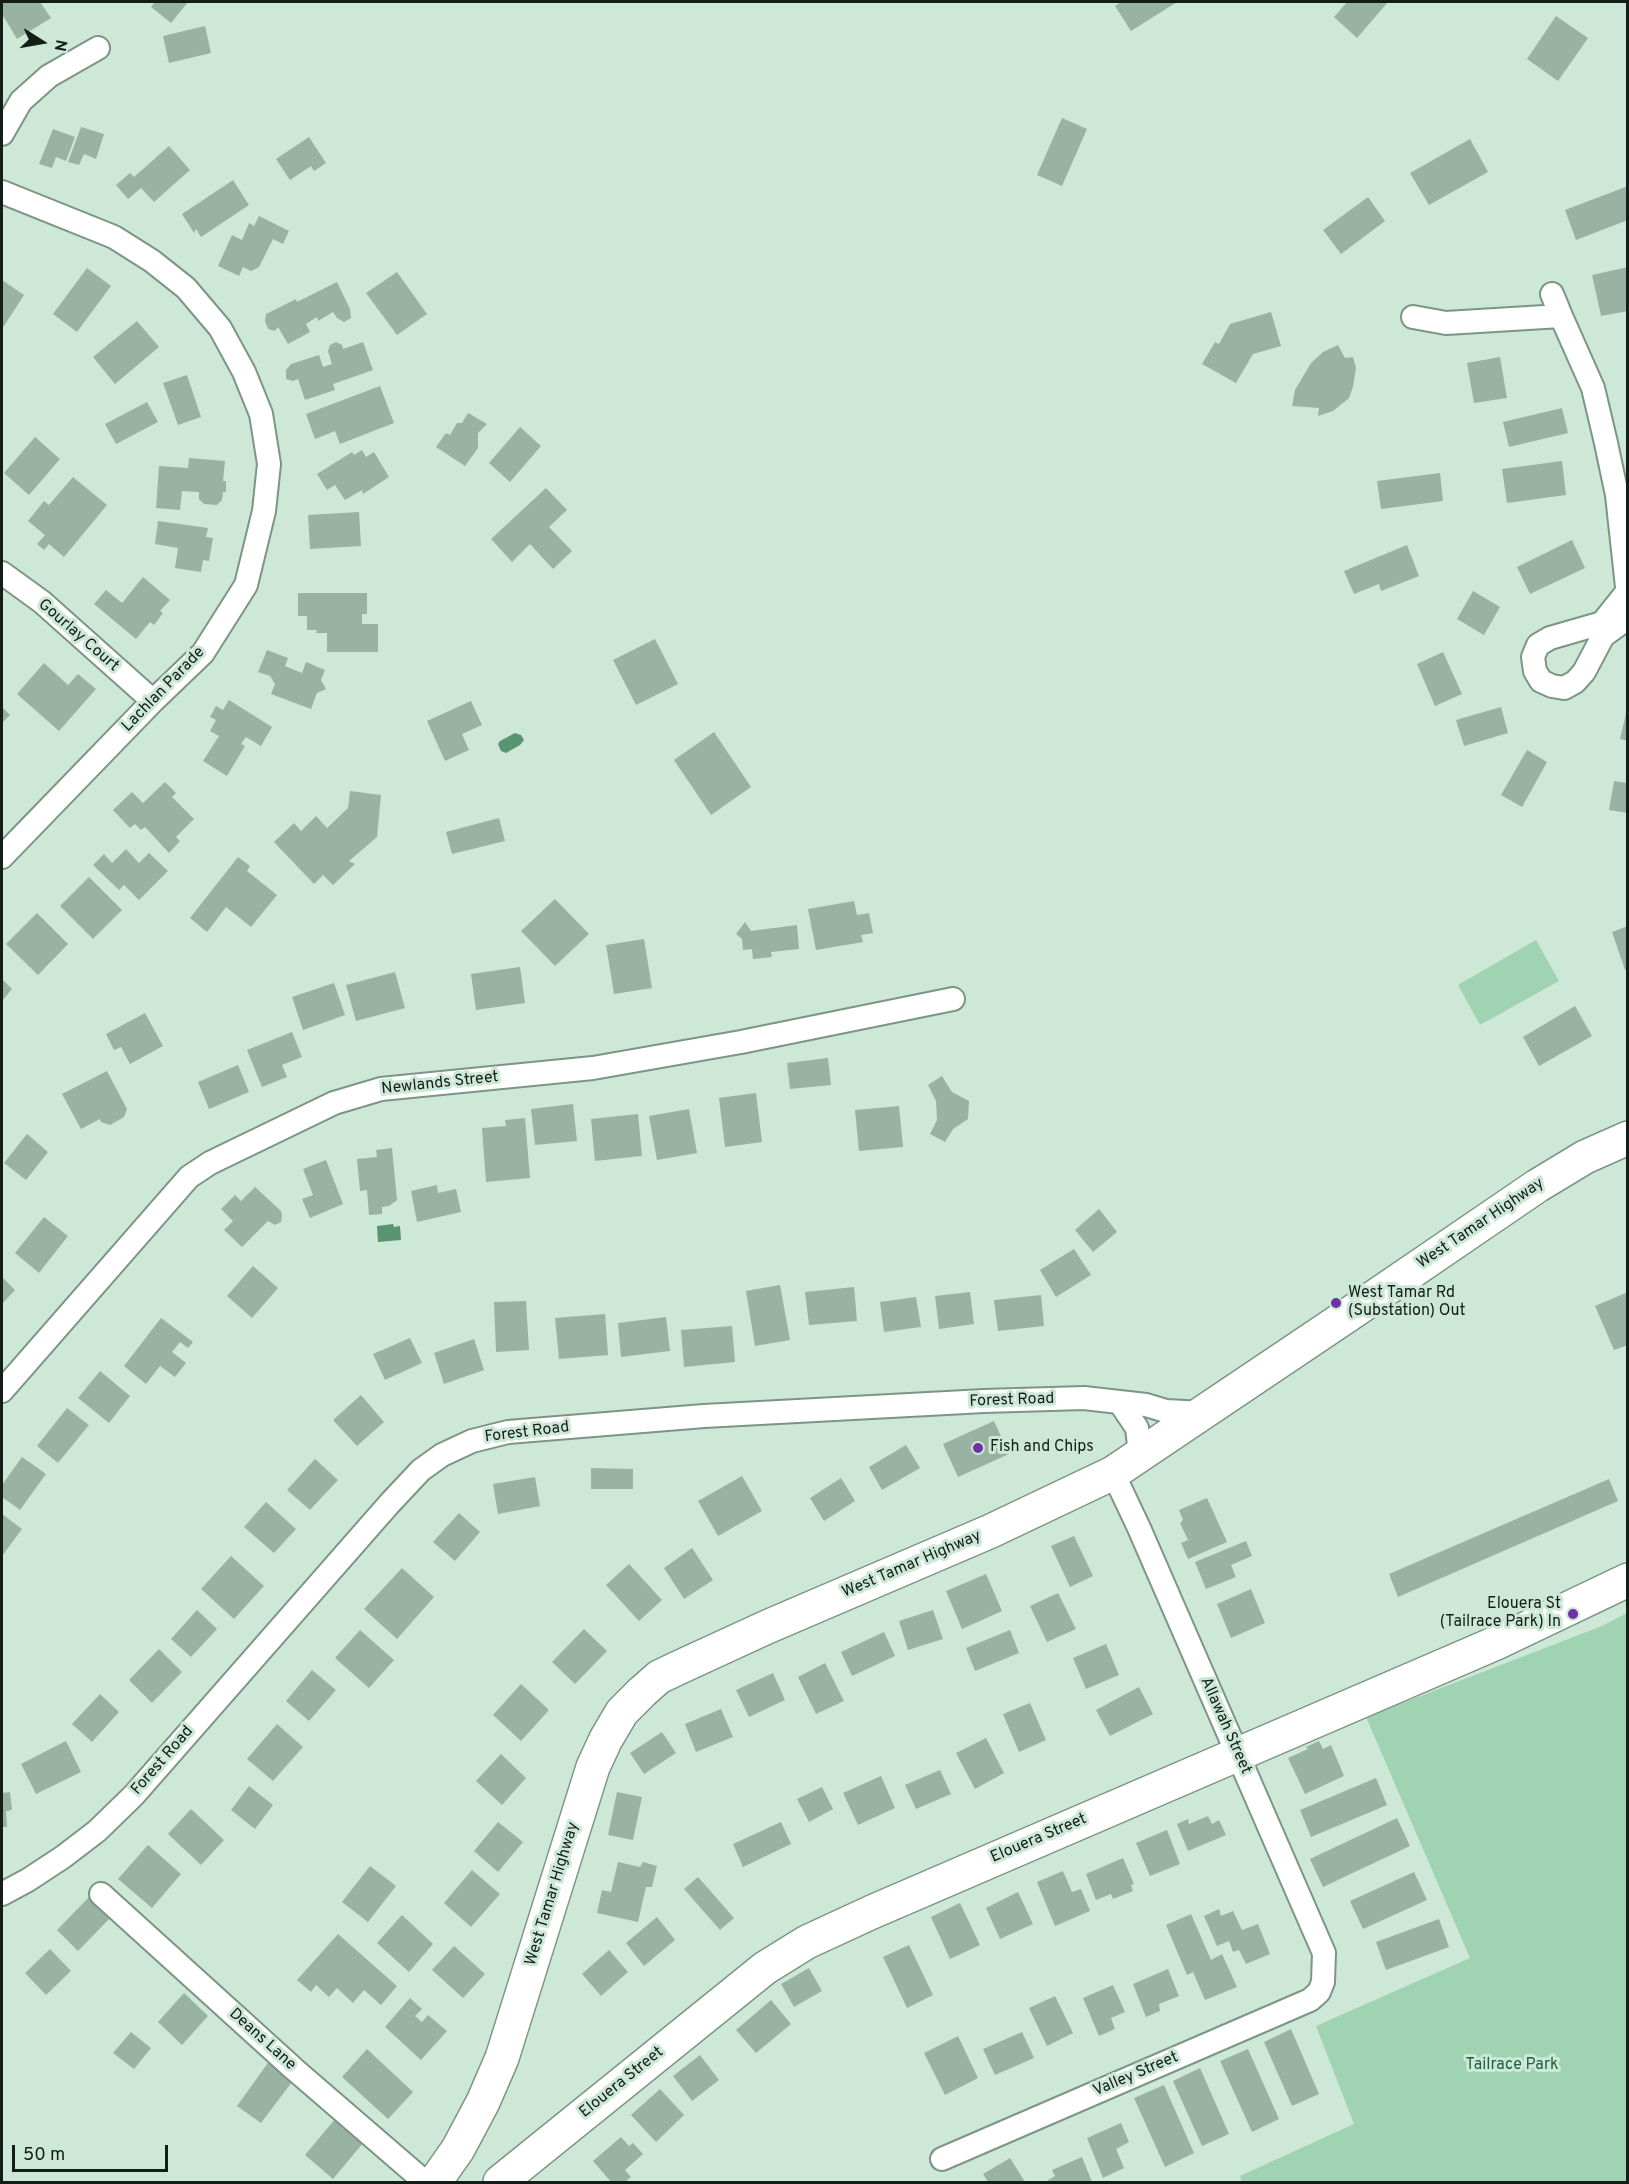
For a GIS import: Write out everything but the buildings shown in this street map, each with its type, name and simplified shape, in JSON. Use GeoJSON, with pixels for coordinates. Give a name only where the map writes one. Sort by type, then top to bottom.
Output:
{"type":"FeatureCollection","features":[{"type":"Feature","properties":{"kind":"highway","name":"West Tamar Highway"},"geometry":{"type":"LineString","coordinates":[[435,2182],[458,2149],[483,2102],[502,2058],[593,1767],[622,1712],[659,1677],[767,1627],[991,1531],[1113,1473],[1537,1186],[1585,1157],[1628,1138]]}},
{"type":"Feature","properties":{"kind":"highway","name":"Elouera Street"},"geometry":{"type":"LineString","coordinates":[[500,2182],[765,1968],[807,1942],[1238,1753],[1496,1643],[1628,1580]]}},
{"type":"Feature","properties":{"kind":"street"},"geometry":{"type":"LineString","coordinates":[[2,134],[21,101],[49,76],[98,48]]}},
{"type":"Feature","properties":{"kind":"street","name":"Lachlan Parade"},"geometry":{"type":"LineString","coordinates":[[2,192],[114,237],[152,261],[186,288],[220,328],[244,372],[261,414],[269,464],[264,511],[246,585],[203,653],[153,701],[2,857]]}},
{"type":"Feature","properties":{"kind":"street"},"geometry":{"type":"LineString","coordinates":[[1552,294],[1593,388],[1617,495],[1627,594],[1602,623],[1550,638],[1538,645],[1533,657],[1534,671],[1541,681],[1552,686],[1564,688],[1575,682],[1584,672],[1603,636],[1628,618]]}},
{"type":"Feature","properties":{"kind":"street"},"geometry":{"type":"LineString","coordinates":[[1413,317],[1446,323],[1561,316]]}},
{"type":"Feature","properties":{"kind":"street","name":"Gourlay Court"},"geometry":{"type":"LineString","coordinates":[[2,573],[42,603],[153,701]]}},
{"type":"Feature","properties":{"kind":"street","name":"Newlands Street"},"geometry":{"type":"LineString","coordinates":[[2,1391],[189,1176],[210,1163],[334,1103],[381,1089],[604,1066],[741,1042],[952,999]]}},
{"type":"Feature","properties":{"kind":"street","name":"Forest Road"},"geometry":{"type":"LineString","coordinates":[[2,1894],[37,1875],[98,1831],[134,1795],[390,1503],[422,1470],[442,1455],[472,1441],[508,1432],[704,1416],[984,1401],[1084,1398],[1204,1413]]}},
{"type":"Feature","properties":{"kind":"street"},"geometry":{"type":"LineString","coordinates":[[1120,1402],[1137,1428],[1140,1454]]}},
{"type":"Feature","properties":{"kind":"street","name":"Allawah Street"},"geometry":{"type":"LineString","coordinates":[[1113,1473],[1324,1953],[1323,1982]]}},
{"type":"Feature","properties":{"kind":"street","name":"Deans Lane"},"geometry":{"type":"LineString","coordinates":[[101,1894],[294,2069],[425,2182]]}},
{"type":"Feature","properties":{"kind":"street","name":"Valley Street"},"geometry":{"type":"LineString","coordinates":[[942,2159],[1310,2000],[1319,1992],[1323,1982]]}},
{"type":"Feature","properties":{"kind":"green space"},"geometry":{"type":"Polygon","coordinates":[[[1536,940],[1559,981],[1480,1025],[1458,985],[1536,940]]]}},
{"type":"Feature","properties":{"kind":"green space","name":"Tailrace Park"},"geometry":{"type":"Polygon","coordinates":[[[1627,1613],[1627,2182],[1242,2182],[1240,2176],[1354,2124],[1316,2026],[1470,1958],[1366,1717],[1602,1626],[1627,1613]]]}},
{"type":"Feature","properties":{"kind":"shaded area"},"geometry":{"type":"Polygon","coordinates":[[[515,733],[521,735],[524,740],[506,753],[501,751],[498,744],[500,741],[515,733]]]}},
{"type":"Feature","properties":{"kind":"shaded area"},"geometry":{"type":"Polygon","coordinates":[[[393,1224],[394,1227],[400,1226],[401,1240],[378,1242],[377,1226],[393,1224]]]}},
{"type":"Feature","properties":{"kind":"place","name":"West Tamar Rd (Substation) Out"},"geometry":{"type":"Point","coordinates":[1336,1303]}},
{"type":"Feature","properties":{"kind":"place","name":"Fish and Chips"},"geometry":{"type":"Point","coordinates":[978,1448]}},
{"type":"Feature","properties":{"kind":"place","name":"Elouera St (Tailrace Park) In"},"geometry":{"type":"Point","coordinates":[1573,1614]}}]}
